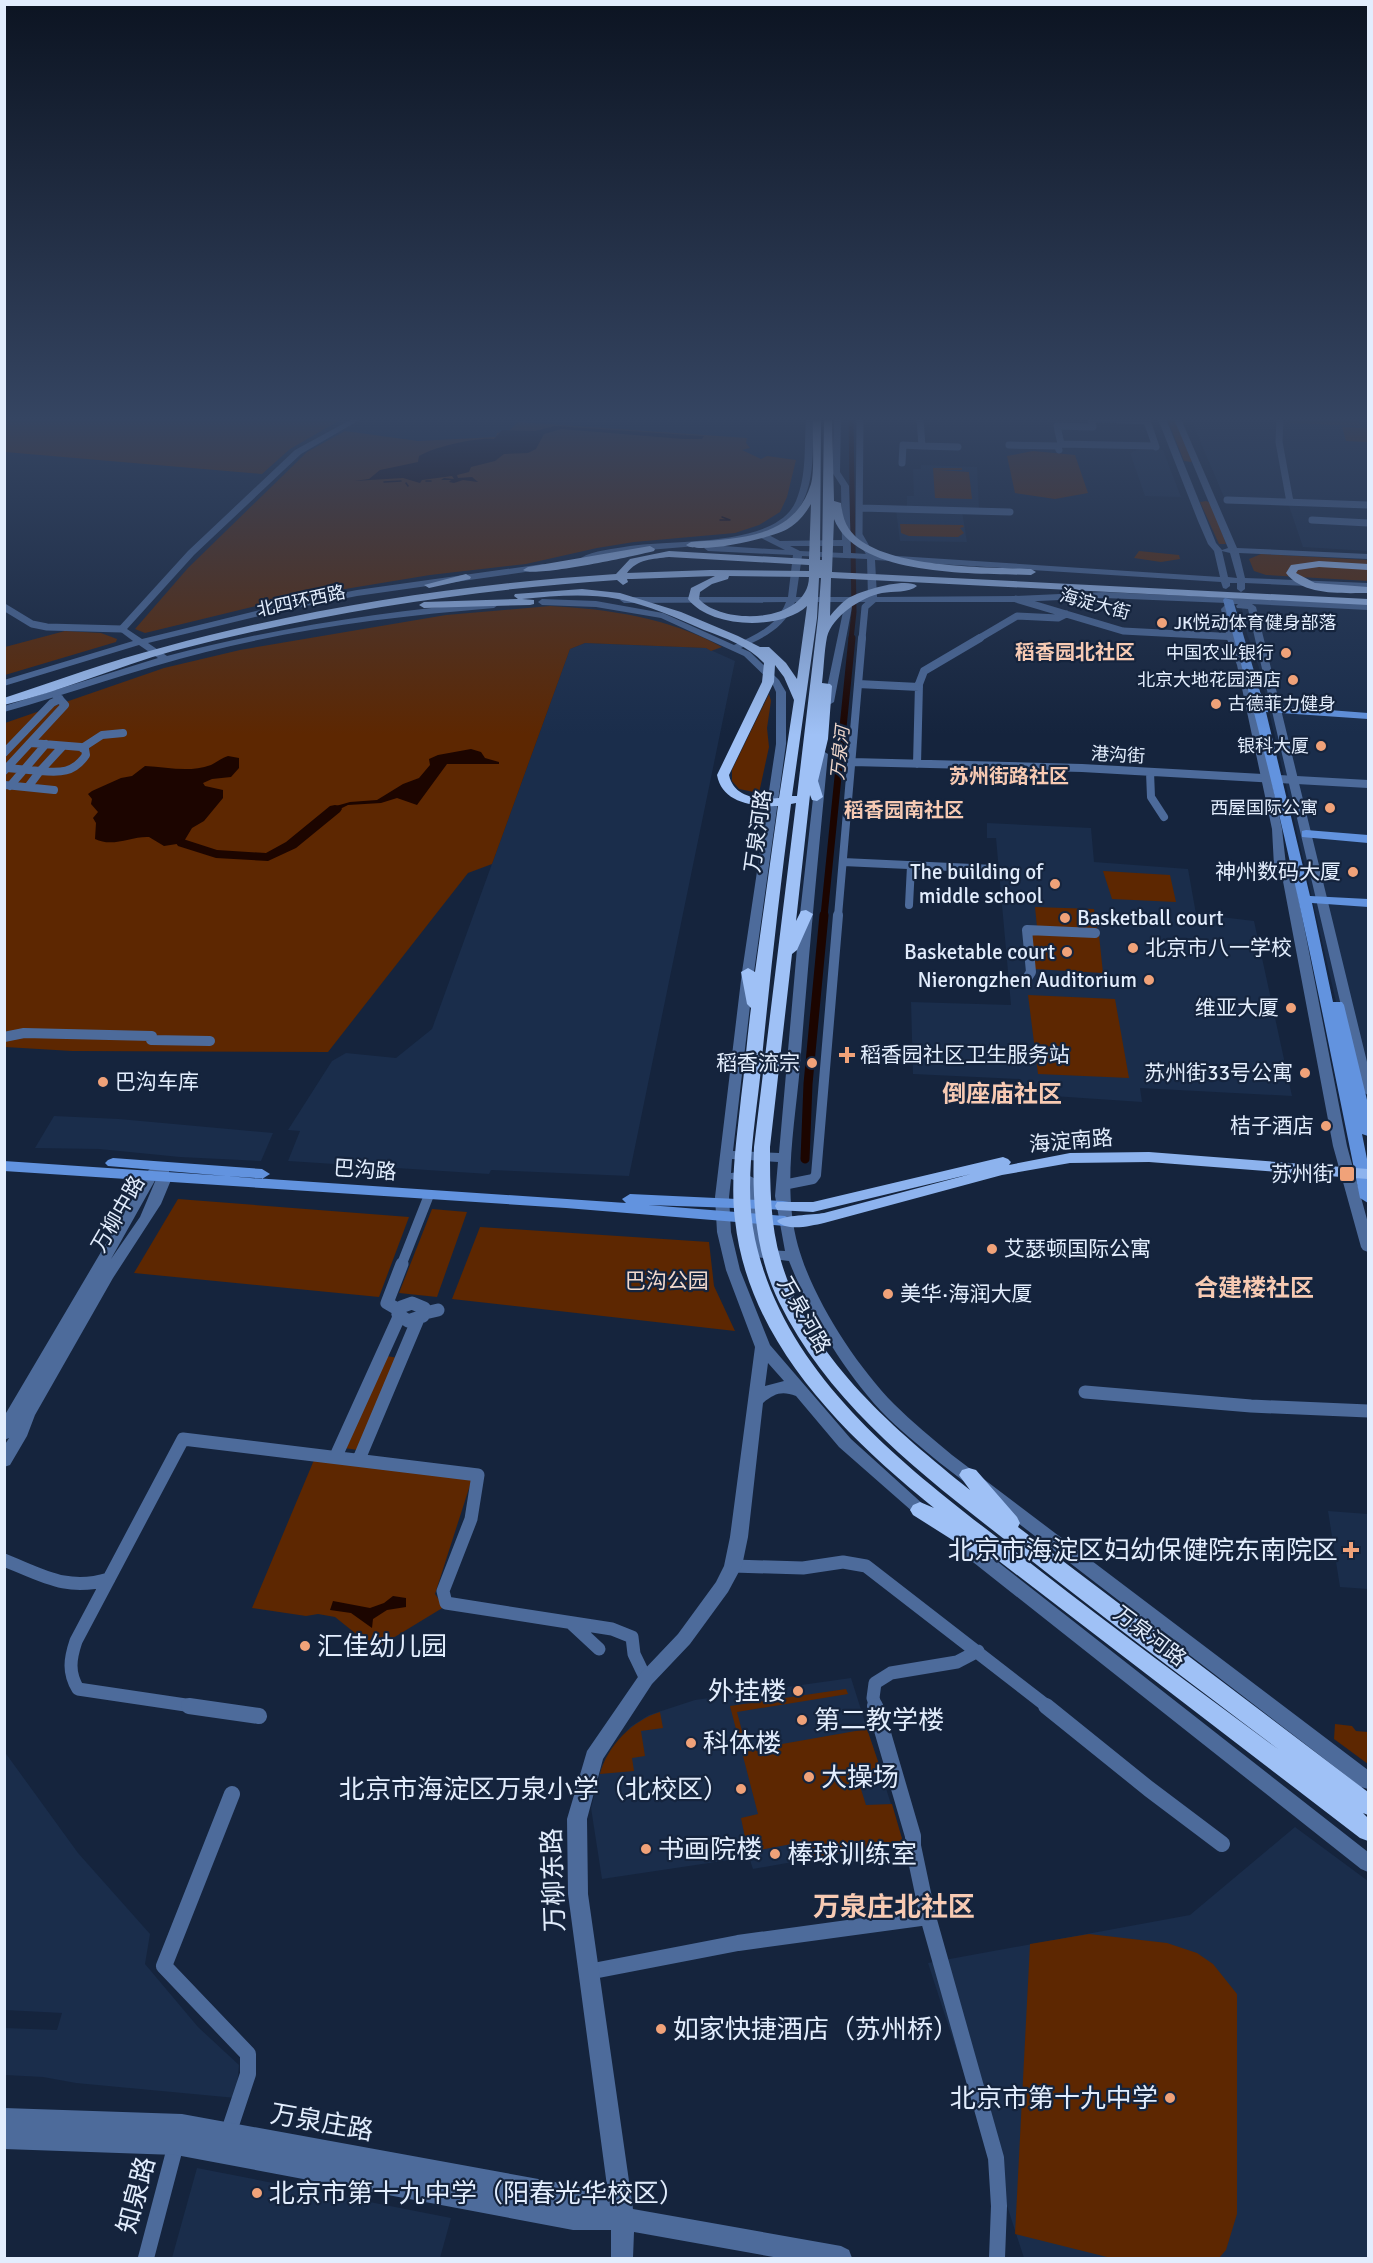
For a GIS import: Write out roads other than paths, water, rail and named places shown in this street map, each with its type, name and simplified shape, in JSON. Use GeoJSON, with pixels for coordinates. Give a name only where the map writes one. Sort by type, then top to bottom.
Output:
{"type":"FeatureCollection","features":[{"type":"Feature","properties":{"kind":"highway"},"geometry":{"type":"LineString","coordinates":[[561,566],[619,553],[741,540],[776,530],[785,525]]}},
{"type":"Feature","properties":{"kind":"highway","name":"万泉河路"},"geometry":{"type":"LineString","coordinates":[[754,1147],[757,1015],[811,618],[815,525]]}},
{"type":"Feature","properties":{"kind":"highway","name":"万泉河路"},"geometry":{"type":"LineString","coordinates":[[829,525],[830,616],[820,647],[783,964],[754,1147],[742,1191],[746,1238],[767,1280],[826,1362],[868,1412],[917,1458],[1038,1555],[1368,1805]]}},
{"type":"Feature","properties":{"kind":"highway"},"geometry":{"type":"LineString","coordinates":[[841,525],[854,541],[869,549],[911,562],[1125,582]]}},
{"type":"Feature","properties":{"kind":"highway"},"geometry":{"type":"LineString","coordinates":[[791,563],[696,554],[652,556],[627,565],[620,576],[623,582],[633,590],[745,638],[776,657],[790,675],[799,704]]}},
{"type":"Feature","properties":{"kind":"highway"},"geometry":{"type":"LineString","coordinates":[[791,563],[708,582],[695,590],[693,599],[697,605],[712,614],[737,618],[760,618],[782,614],[800,606],[814,586]]}},
{"type":"Feature","properties":{"kind":"highway","name":"北四环西路"},"geometry":{"type":"LineString","coordinates":[[4,692],[144,649],[166,651],[327,612],[408,598],[557,581],[791,563]]}},
{"type":"Feature","properties":{"kind":"highway","name":"北四环西路"},"geometry":{"type":"LineString","coordinates":[[166,651],[321,606],[400,591],[553,574],[669,566],[791,563],[1066,585],[1205,589]]}},
{"type":"Feature","properties":{"kind":"highway"},"geometry":{"type":"LineString","coordinates":[[528,570],[594,564],[669,566]]}},
{"type":"Feature","properties":{"kind":"highway"},"geometry":{"type":"LineString","coordinates":[[1368,567],[1305,565],[1294,567],[1291,573],[1297,580],[1314,586],[1368,588]]}},
{"type":"Feature","properties":{"kind":"highway","name":"北四环西路"},"geometry":{"type":"LineString","coordinates":[[885,571],[1125,582],[1368,602]]}},
{"type":"Feature","properties":{"kind":"highway"},"geometry":{"type":"LineString","coordinates":[[400,591],[466,577]]}},
{"type":"Feature","properties":{"kind":"highway"},"geometry":{"type":"LineString","coordinates":[[830,616],[856,598],[870,593],[910,586],[1066,585]]}},
{"type":"Feature","properties":{"kind":"highway"},"geometry":{"type":"LineString","coordinates":[[327,612],[580,592],[618,596],[654,605],[740,641],[758,651],[770,662],[768,682],[728,761],[723,776],[726,786],[741,798],[767,804],[791,801],[804,795],[811,785],[822,739],[826,688],[826,674],[820,647]]}},
{"type":"Feature","properties":{"kind":"highway","name":"北四环西路"},"geometry":{"type":"LineString","coordinates":[[1274,596],[1368,595]]}},
{"type":"Feature","properties":{"kind":"highway"},"geometry":{"type":"LineString","coordinates":[[387,607],[542,602]]}},
{"type":"Feature","properties":{"kind":"highway","name":"北四环西路"},"geometry":{"type":"LineString","coordinates":[[4,702],[144,649]]}},
{"type":"Feature","properties":{"kind":"highway"},"geometry":{"type":"LineString","coordinates":[[774,794],[793,753]]}},
{"type":"Feature","properties":{"kind":"highway"},"geometry":{"type":"LineString","coordinates":[[806,764],[817,797]]}},
{"type":"Feature","properties":{"kind":"highway"},"geometry":{"type":"LineString","coordinates":[[783,964],[806,914]]}},
{"type":"Feature","properties":{"kind":"highway"},"geometry":{"type":"LineString","coordinates":[[748,972],[757,1015]]}},
{"type":"Feature","properties":{"kind":"highway","name":"万泉河路"},"geometry":{"type":"LineString","coordinates":[[767,1280],[778,1327],[810,1373],[851,1425],[899,1470],[1058,1597],[1368,1831]]}},
{"type":"Feature","properties":{"kind":"highway"},"geometry":{"type":"LineString","coordinates":[[969,1475],[1038,1555]]}},
{"type":"Feature","properties":{"kind":"highway"},"geometry":{"type":"LineString","coordinates":[[920,1509],[1058,1597]]}},
{"type":"Feature","properties":{"kind":"main road"},"geometry":{"type":"LineString","coordinates":[[1235,637],[1268,711],[1279,778],[1314,902],[1368,1132]]}},
{"type":"Feature","properties":{"kind":"main road"},"geometry":{"type":"LineString","coordinates":[[1268,711],[1368,718]]}},
{"type":"Feature","properties":{"kind":"main road"},"geometry":{"type":"LineString","coordinates":[[1306,834],[1368,838]]}},
{"type":"Feature","properties":{"kind":"main road"},"geometry":{"type":"LineString","coordinates":[[1314,902],[1368,903]]}},
{"type":"Feature","properties":{"kind":"main road"},"geometry":{"type":"LineString","coordinates":[[1314,902],[1368,909]]}},
{"type":"Feature","properties":{"kind":"main road"},"geometry":{"type":"LineString","coordinates":[[1314,902],[1361,1172],[1368,1198]]}},
{"type":"Feature","properties":{"kind":"main road","name":"巴沟路"},"geometry":{"type":"LineString","coordinates":[[4,1157],[158,1174],[429,1195],[723,1210]]}},
{"type":"Feature","properties":{"kind":"main road","name":"海淀南路"},"geometry":{"type":"LineString","coordinates":[[784,1214],[802,1222],[824,1218],[945,1187],[1000,1170],[1070,1158],[1149,1157],[1361,1172]]}},
{"type":"Feature","properties":{"kind":"main road","name":"巴沟路"},"geometry":{"type":"LineString","coordinates":[[4,1166],[363,1183],[723,1210]]}},
{"type":"Feature","properties":{"kind":"main road"},"geometry":{"type":"LineString","coordinates":[[723,1210],[784,1214]]}},
{"type":"Feature","properties":{"kind":"street"},"geometry":{"type":"LineString","coordinates":[[122,628],[191,553],[221,525]]}},
{"type":"Feature","properties":{"kind":"street","name":"万泉河路"},"geometry":{"type":"LineString","coordinates":[[758,533],[777,525]]}},
{"type":"Feature","properties":{"kind":"street","name":"万泉河路"},"geometry":{"type":"LineString","coordinates":[[845,525],[846,555]]}},
{"type":"Feature","properties":{"kind":"street"},"geometry":{"type":"LineString","coordinates":[[783,1185],[813,1179],[816,1175],[865,607],[872,595],[869,556],[859,535],[859,525]]}},
{"type":"Feature","properties":{"kind":"street"},"geometry":{"type":"LineString","coordinates":[[1203,525],[1212,544],[1218,550],[1224,579],[1235,603],[1252,608],[1268,711]]}},
{"type":"Feature","properties":{"kind":"street"},"geometry":{"type":"LineString","coordinates":[[1223,525],[1234,551],[1241,580],[1235,603],[1225,609],[1279,778],[1306,834],[1314,902],[1368,1091]]}},
{"type":"Feature","properties":{"kind":"street"},"geometry":{"type":"LineString","coordinates":[[758,533],[779,543],[845,543]]}},
{"type":"Feature","properties":{"kind":"street","name":"北四环西路"},"geometry":{"type":"LineString","coordinates":[[4,683],[144,649],[276,609],[357,592],[528,570],[626,549],[720,540],[758,533]]}},
{"type":"Feature","properties":{"kind":"street"},"geometry":{"type":"LineString","coordinates":[[736,647],[773,629],[785,617],[792,602],[791,563],[779,543]]}},
{"type":"Feature","properties":{"kind":"street","name":"北四环西路"},"geometry":{"type":"LineString","coordinates":[[667,547],[791,563],[846,555],[1155,577],[1205,589],[1235,603],[1274,596],[1368,607]]}},
{"type":"Feature","properties":{"kind":"street"},"geometry":{"type":"LineString","coordinates":[[1218,550],[1368,556]]}},
{"type":"Feature","properties":{"kind":"street","name":"北四环西路"},"geometry":{"type":"LineString","coordinates":[[867,600],[1016,599],[1104,595],[1205,589],[1224,579],[1368,588]]}},
{"type":"Feature","properties":{"kind":"street"},"geometry":{"type":"LineString","coordinates":[[1265,581],[1274,596]]}},
{"type":"Feature","properties":{"kind":"street","name":"海淀大街"},"geometry":{"type":"LineString","coordinates":[[1016,599],[1123,631],[1235,637]]}},
{"type":"Feature","properties":{"kind":"street"},"geometry":{"type":"LineString","coordinates":[[844,603],[867,600]]}},
{"type":"Feature","properties":{"kind":"street","name":"万泉河路"},"geometry":{"type":"LineString","coordinates":[[542,602],[596,604],[663,616],[736,647],[757,661],[776,682],[781,692],[781,744],[748,972],[724,1172],[723,1210],[724,1232],[733,1270],[764,1347],[845,1443],[920,1509],[1368,1863]]}},
{"type":"Feature","properties":{"kind":"street","name":"北四环西路"},"geometry":{"type":"LineString","coordinates":[[4,709],[57,696],[166,651],[363,620],[463,608],[542,602],[844,603]]}},
{"type":"Feature","properties":{"kind":"street","name":"万泉河路"},"geometry":{"type":"LineString","coordinates":[[844,603],[817,797],[784,1158],[784,1214],[796,1261],[831,1331],[866,1380],[898,1419],[1368,1781]]}},
{"type":"Feature","properties":{"kind":"street"},"geometry":{"type":"LineString","coordinates":[[4,607],[24,621],[47,627],[122,628],[144,649],[166,651]]}},
{"type":"Feature","properties":{"kind":"street"},"geometry":{"type":"LineString","coordinates":[[917,764],[919,687],[924,671],[1017,616],[1058,618],[1066,614]]}},
{"type":"Feature","properties":{"kind":"street"},"geometry":{"type":"LineString","coordinates":[[858,684],[919,687]]}},
{"type":"Feature","properties":{"kind":"street"},"geometry":{"type":"LineString","coordinates":[[4,753],[57,696],[65,705],[6,770]]}},
{"type":"Feature","properties":{"kind":"street"},"geometry":{"type":"LineString","coordinates":[[31,743],[82,748],[102,735],[123,734]]}},
{"type":"Feature","properties":{"kind":"street"},"geometry":{"type":"LineString","coordinates":[[7,785],[46,744]]}},
{"type":"Feature","properties":{"kind":"street"},"geometry":{"type":"LineString","coordinates":[[28,787],[63,746]]}},
{"type":"Feature","properties":{"kind":"street"},"geometry":{"type":"LineString","coordinates":[[6,770],[63,773],[72,771],[86,755],[85,749],[82,748]]}},
{"type":"Feature","properties":{"kind":"street","name":"港沟街"},"geometry":{"type":"LineString","coordinates":[[852,762],[1150,772],[1368,784]]}},
{"type":"Feature","properties":{"kind":"street"},"geometry":{"type":"LineString","coordinates":[[1150,772],[1151,796],[1164,817]]}},
{"type":"Feature","properties":{"kind":"street"},"geometry":{"type":"LineString","coordinates":[[1279,778],[1277,829],[1280,866],[1288,875],[1361,1172],[1368,1247]]}},
{"type":"Feature","properties":{"kind":"street"},"geometry":{"type":"LineString","coordinates":[[7,785],[54,790]]}},
{"type":"Feature","properties":{"kind":"street"},"geometry":{"type":"LineString","coordinates":[[843,862],[994,869]]}},
{"type":"Feature","properties":{"kind":"street"},"geometry":{"type":"LineString","coordinates":[[909,905],[912,866]]}},
{"type":"Feature","properties":{"kind":"street"},"geometry":{"type":"LineString","coordinates":[[1026,980],[1031,972],[1027,930],[1095,933]]}},
{"type":"Feature","properties":{"kind":"street"},"geometry":{"type":"LineString","coordinates":[[4,1037],[24,1033],[152,1036],[151,1040],[210,1041]]}},
{"type":"Feature","properties":{"kind":"street"},"geometry":{"type":"LineString","coordinates":[[726,1154],[784,1158]]}},
{"type":"Feature","properties":{"kind":"street"},"geometry":{"type":"LineString","coordinates":[[724,1172],[750,1181],[751,1212],[760,1254],[796,1261]]}},
{"type":"Feature","properties":{"kind":"street","name":"万柳中路"},"geometry":{"type":"LineString","coordinates":[[4,1461],[9,1435],[27,1415],[107,1276],[148,1212],[158,1174]]}},
{"type":"Feature","properties":{"kind":"street"},"geometry":{"type":"LineString","coordinates":[[429,1195],[387,1303],[408,1321],[438,1310]]}},
{"type":"Feature","properties":{"kind":"street"},"geometry":{"type":"LineString","coordinates":[[733,1270],[796,1261]]}},
{"type":"Feature","properties":{"kind":"street"},"geometry":{"type":"LineString","coordinates":[[336,1456],[399,1313]]}},
{"type":"Feature","properties":{"kind":"street"},"geometry":{"type":"LineString","coordinates":[[359,1459],[421,1316]]}},
{"type":"Feature","properties":{"kind":"street","name":"万柳东路"},"geometry":{"type":"LineString","coordinates":[[622,2259],[623,2219],[578,1894],[578,1819],[594,1756],[646,1679],[684,1638],[722,1587],[733,1566],[739,1537],[755,1401],[764,1347]]}},
{"type":"Feature","properties":{"kind":"street"},"geometry":{"type":"LineString","coordinates":[[384,1350],[404,1353]]}},
{"type":"Feature","properties":{"kind":"street"},"geometry":{"type":"LineString","coordinates":[[755,1401],[764,1392],[775,1387],[789,1386],[801,1392]]}},
{"type":"Feature","properties":{"kind":"street"},"geometry":{"type":"LineString","coordinates":[[1085,1392],[1251,1406],[1368,1411]]}},
{"type":"Feature","properties":{"kind":"street"},"geometry":{"type":"LineString","coordinates":[[259,1716],[78,1689],[71,1678],[68,1664],[76,1641],[183,1439],[477,1475],[478,1487],[472,1510],[443,1592],[446,1603],[612,1629],[632,1637],[634,1654],[646,1679]]}},
{"type":"Feature","properties":{"kind":"street"},"geometry":{"type":"LineString","coordinates":[[4,1560],[37,1575],[73,1586],[93,1586],[109,1579]]}},
{"type":"Feature","properties":{"kind":"street"},"geometry":{"type":"LineString","coordinates":[[733,1566],[803,1568],[843,1562],[866,1566],[978,1651],[1149,1789],[1222,1844]]}},
{"type":"Feature","properties":{"kind":"street"},"geometry":{"type":"LineString","coordinates":[[571,1623],[599,1649]]}},
{"type":"Feature","properties":{"kind":"street"},"geometry":{"type":"LineString","coordinates":[[978,1651],[957,1662],[891,1673],[874,1683],[873,1698],[913,1836],[913,1846],[928,1917],[996,2158],[999,2206],[997,2259]]}},
{"type":"Feature","properties":{"kind":"street"},"geometry":{"type":"LineString","coordinates":[[228,2134],[248,2074],[248,2054],[164,1966],[232,1794]]}},
{"type":"Feature","properties":{"kind":"street"},"geometry":{"type":"LineString","coordinates":[[588,1972],[738,1943],[928,1917]]}},
{"type":"Feature","properties":{"kind":"street","name":"万泉庄路"},"geometry":{"type":"LineString","coordinates":[[4,2119],[182,2126],[577,2198],[623,2219]]}},
{"type":"Feature","properties":{"kind":"street","name":"万泉庄路"},"geometry":{"type":"LineString","coordinates":[[4,2138],[176,2144],[573,2219],[623,2219],[841,2259]]}},
{"type":"Feature","properties":{"kind":"street","name":"知泉路"},"geometry":{"type":"LineString","coordinates":[[146,2259],[176,2144]]}},
{"type":"Feature","properties":{"kind":"waterway","name":"万泉河"},"geometry":{"type":"LineString","coordinates":[[851,639],[854,612],[853,525]]}},
{"type":"Feature","properties":{"kind":"waterway","name":"万泉河"},"geometry":{"type":"LineString","coordinates":[[824,916],[852,638]]}},
{"type":"Feature","properties":{"kind":"waterway"},"geometry":{"type":"LineString","coordinates":[[183,843],[216,854],[268,857],[291,845],[335,809]]}},
{"type":"Feature","properties":{"kind":"waterway","name":"万泉河"},"geometry":{"type":"LineString","coordinates":[[805,1159],[808,1084],[824,915]]}},
{"type":"Feature","properties":{"kind":"place","name":"JK悦动体育健身部落"},"geometry":{"type":"Point","coordinates":[1162,623]}},
{"type":"Feature","properties":{"kind":"place","name":"中国农业银行"},"geometry":{"type":"Point","coordinates":[1286,653]}},
{"type":"Feature","properties":{"kind":"place","name":"北京大地花园酒店"},"geometry":{"type":"Point","coordinates":[1293,680]}},
{"type":"Feature","properties":{"kind":"place","name":"古德菲力健身"},"geometry":{"type":"Point","coordinates":[1216,704]}},
{"type":"Feature","properties":{"kind":"place","name":"银科大厦"},"geometry":{"type":"Point","coordinates":[1321,746]}},
{"type":"Feature","properties":{"kind":"place","name":"西屋国际公寓"},"geometry":{"type":"Point","coordinates":[1330,808]}},
{"type":"Feature","properties":{"kind":"place","name":"神州数码大厦"},"geometry":{"type":"Point","coordinates":[1353,872]}},
{"type":"Feature","properties":{"kind":"place","name":"The building of middle school"},"geometry":{"type":"Point","coordinates":[1055,884]}},
{"type":"Feature","properties":{"kind":"place","name":"Basketball court"},"geometry":{"type":"Point","coordinates":[1065,918]}},
{"type":"Feature","properties":{"kind":"place","name":"北京市八一学校"},"geometry":{"type":"Point","coordinates":[1133,948]}},
{"type":"Feature","properties":{"kind":"place","name":"Basketable court"},"geometry":{"type":"Point","coordinates":[1067,952]}},
{"type":"Feature","properties":{"kind":"place","name":"Nierongzhen Auditorium"},"geometry":{"type":"Point","coordinates":[1149,980]}},
{"type":"Feature","properties":{"kind":"place","name":"维亚大厦"},"geometry":{"type":"Point","coordinates":[1291,1008]}},
{"type":"Feature","properties":{"kind":"place","name":"稻香园社区卫生服务站"},"geometry":{"type":"Point","coordinates":[847,1055]}},
{"type":"Feature","properties":{"kind":"place","name":"稻香流宗"},"geometry":{"type":"Point","coordinates":[812,1063]}},
{"type":"Feature","properties":{"kind":"place","name":"苏州街33号公寓"},"geometry":{"type":"Point","coordinates":[1305,1073]}},
{"type":"Feature","properties":{"kind":"place","name":"巴沟车库"},"geometry":{"type":"Point","coordinates":[103,1082]}},
{"type":"Feature","properties":{"kind":"place","name":"桔子酒店"},"geometry":{"type":"Point","coordinates":[1326,1126]}},
{"type":"Feature","properties":{"kind":"place","name":"苏州街"},"geometry":{"type":"Point","coordinates":[1347,1174]}},
{"type":"Feature","properties":{"kind":"place","name":"艾瑟顿国际公寓"},"geometry":{"type":"Point","coordinates":[992,1249]}},
{"type":"Feature","properties":{"kind":"place","name":"美华·海润大厦"},"geometry":{"type":"Point","coordinates":[888,1294]}},
{"type":"Feature","properties":{"kind":"place","name":"北京市海淀区妇幼保健院东南院区"},"geometry":{"type":"Point","coordinates":[1351,1550]}},
{"type":"Feature","properties":{"kind":"place","name":"汇佳幼儿园"},"geometry":{"type":"Point","coordinates":[305,1646]}},
{"type":"Feature","properties":{"kind":"place","name":"外挂楼"},"geometry":{"type":"Point","coordinates":[798,1691]}},
{"type":"Feature","properties":{"kind":"place","name":"第二教学楼"},"geometry":{"type":"Point","coordinates":[802,1720]}},
{"type":"Feature","properties":{"kind":"place","name":"科体楼"},"geometry":{"type":"Point","coordinates":[691,1743]}},
{"type":"Feature","properties":{"kind":"place","name":"大操场"},"geometry":{"type":"Point","coordinates":[809,1777]}},
{"type":"Feature","properties":{"kind":"place","name":"北京市海淀区万泉小学（北校区）"},"geometry":{"type":"Point","coordinates":[741,1789]}},
{"type":"Feature","properties":{"kind":"place","name":"书画院楼"},"geometry":{"type":"Point","coordinates":[646,1849]}},
{"type":"Feature","properties":{"kind":"place","name":"棒球训练室"},"geometry":{"type":"Point","coordinates":[775,1854]}},
{"type":"Feature","properties":{"kind":"place","name":"如家快捷酒店（苏州桥）"},"geometry":{"type":"Point","coordinates":[661,2029]}},
{"type":"Feature","properties":{"kind":"place","name":"北京市第十九中学"},"geometry":{"type":"Point","coordinates":[1170,2098]}},
{"type":"Feature","properties":{"kind":"place","name":"北京市第十九中学（阳春光华校区）"},"geometry":{"type":"Point","coordinates":[257,2193]}},
{"type":"Feature","properties":{"kind":"district","name":"稻香园北社区"},"geometry":{"type":"Point","coordinates":[1075,652]}},
{"type":"Feature","properties":{"kind":"district","name":"苏州街路社区"},"geometry":{"type":"Point","coordinates":[1009,776]}},
{"type":"Feature","properties":{"kind":"district","name":"稻香园南社区"},"geometry":{"type":"Point","coordinates":[904,810]}},
{"type":"Feature","properties":{"kind":"district","name":"倒座庙社区"},"geometry":{"type":"Point","coordinates":[1002,1094]}},
{"type":"Feature","properties":{"kind":"district","name":"合建楼社区"},"geometry":{"type":"Point","coordinates":[1254,1288]}},
{"type":"Feature","properties":{"kind":"district","name":"万泉庄北社区"},"geometry":{"type":"Point","coordinates":[894,1907]}},
{"type":"Feature","properties":{"kind":"park label","name":"巴沟公园"},"geometry":{"type":"Point","coordinates":[667,1281]}}]}
